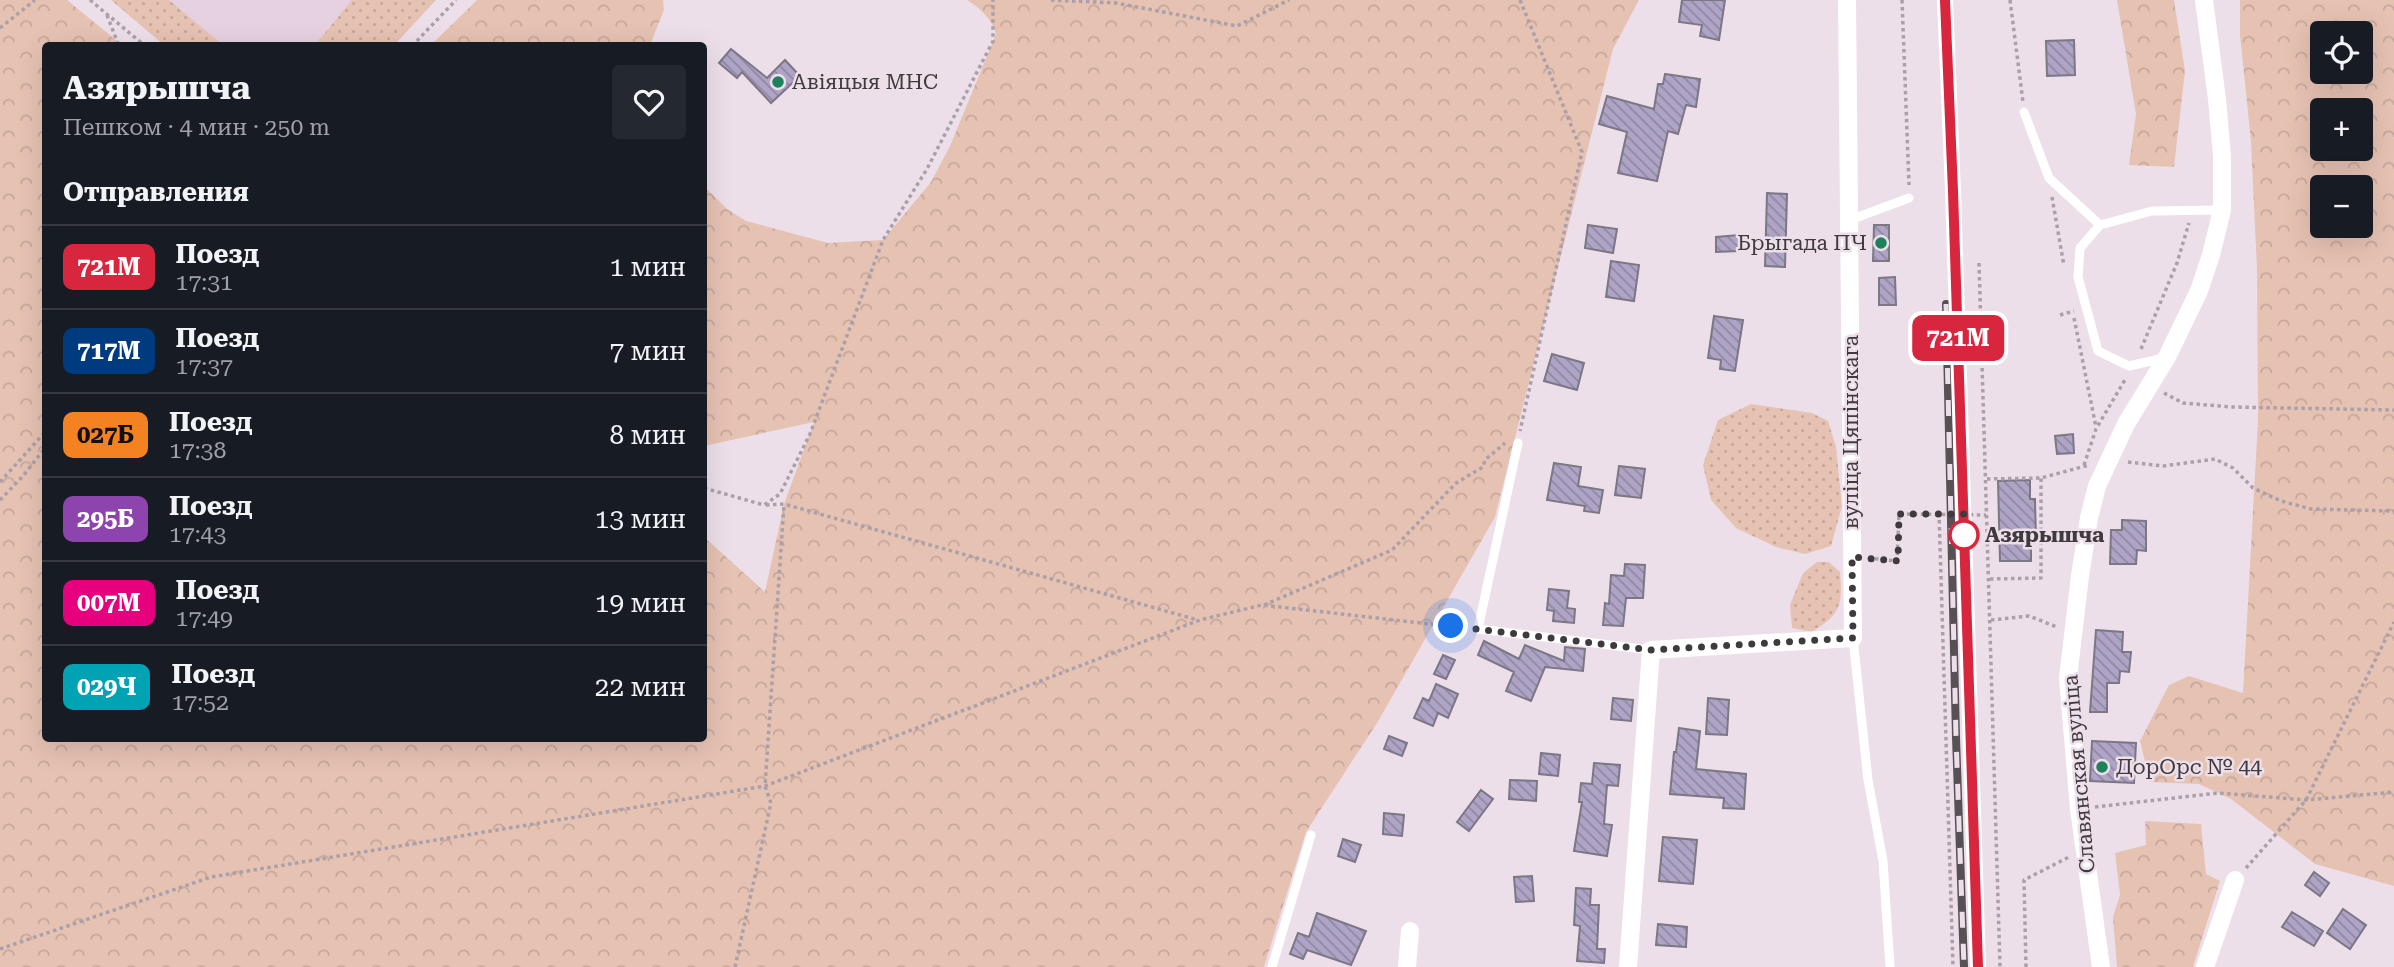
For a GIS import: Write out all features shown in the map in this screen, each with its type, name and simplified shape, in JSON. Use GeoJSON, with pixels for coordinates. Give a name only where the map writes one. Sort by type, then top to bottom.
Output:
{"type":"FeatureCollection","features":[{"type":"Feature","properties":{"kind":"street","name":"вуліца Цяпінскага"},"geometry":{"type":"LineString","coordinates":[[1847,0],[1853,638]]}},
{"type":"Feature","properties":{"kind":"street","name":"Славянская вуліца"},"geometry":{"type":"LineString","coordinates":[[2101,967],[2079,809],[2068,678],[2089,518],[2097,486],[2126,424],[2166,358],[2199,291],[2222,210],[2221,145],[2204,0]]}},
{"type":"Feature","properties":{"kind":"street"},"geometry":{"type":"LineString","coordinates":[[1628,967],[1651,650],[1853,638]]}},
{"type":"Feature","properties":{"kind":"street"},"geometry":{"type":"LineString","coordinates":[[2205,967],[2235,880]]}},
{"type":"Feature","properties":{"kind":"street"},"geometry":{"type":"LineString","coordinates":[[1407,967],[1410,931]]}},
{"type":"Feature","properties":{"kind":"lane"},"geometry":{"type":"LineString","coordinates":[[2024,112],[2049,178],[2100,225]]}},
{"type":"Feature","properties":{"kind":"lane"},"geometry":{"type":"LineString","coordinates":[[1850,220],[1909,198]]}},
{"type":"Feature","properties":{"kind":"lane"},"geometry":{"type":"LineString","coordinates":[[2166,358],[2129,366],[2098,351],[2078,276],[2080,248],[2100,225],[2152,211],[2222,210]]}},
{"type":"Feature","properties":{"kind":"lane"},"geometry":{"type":"LineString","coordinates":[[1518,443],[1478,629],[1651,650]]}},
{"type":"Feature","properties":{"kind":"lane"},"geometry":{"type":"LineString","coordinates":[[1853,638],[1868,780],[1883,861],[1890,967]]}},
{"type":"Feature","properties":{"kind":"lane"},"geometry":{"type":"LineString","coordinates":[[1272,967],[1311,835]]}},
{"type":"Feature","properties":{"kind":"path"},"geometry":{"type":"LineString","coordinates":[[0,28],[35,0]]}},
{"type":"Feature","properties":{"kind":"path"},"geometry":{"type":"LineString","coordinates":[[90,0],[140,42]]}},
{"type":"Feature","properties":{"kind":"path"},"geometry":{"type":"LineString","coordinates":[[416,42],[456,0]]}},
{"type":"Feature","properties":{"kind":"path"},"geometry":{"type":"LineString","coordinates":[[764,505],[780,494],[810,434],[883,240],[927,169],[993,41],[993,0]]}},
{"type":"Feature","properties":{"kind":"path"},"geometry":{"type":"LineString","coordinates":[[1051,0],[1116,3],[1237,26],[1289,0]]}},
{"type":"Feature","properties":{"kind":"path"},"geometry":{"type":"LineString","coordinates":[[0,949],[211,877],[765,786],[1200,620],[1262,606],[1392,550],[1457,483],[1483,467],[1485,460],[1502,444],[1518,443],[1582,152],[1520,0]]}},
{"type":"Feature","properties":{"kind":"path"},"geometry":{"type":"LineString","coordinates":[[1902,0],[1909,198]]}},
{"type":"Feature","properties":{"kind":"path"},"geometry":{"type":"LineString","coordinates":[[2010,0],[2024,112]]}},
{"type":"Feature","properties":{"kind":"path"},"geometry":{"type":"LineString","coordinates":[[107,14],[118,42]]}},
{"type":"Feature","properties":{"kind":"path"},"geometry":{"type":"LineString","coordinates":[[2084,467],[2096,429],[2134,365],[2158,313],[2193,211]]}},
{"type":"Feature","properties":{"kind":"path"},"geometry":{"type":"LineString","coordinates":[[1979,263],[2000,967]]}},
{"type":"Feature","properties":{"kind":"path"},"geometry":{"type":"LineString","coordinates":[[2150,385],[2183,403],[2232,407],[2394,410]]}},
{"type":"Feature","properties":{"kind":"path"},"geometry":{"type":"LineString","coordinates":[[0,482],[42,435]]}},
{"type":"Feature","properties":{"kind":"path"},"geometry":{"type":"LineString","coordinates":[[0,500],[42,452]]}},
{"type":"Feature","properties":{"kind":"path"},"geometry":{"type":"LineString","coordinates":[[1986,479],[2041,478],[2110,460],[2163,466],[2215,459],[2233,468],[2253,488],[2281,501],[2311,509],[2394,511]]}},
{"type":"Feature","properties":{"kind":"path"},"geometry":{"type":"LineString","coordinates":[[1990,579],[2041,578],[2041,478]]}},
{"type":"Feature","properties":{"kind":"path"},"geometry":{"type":"LineString","coordinates":[[707,489],[764,505],[784,504],[1200,620]]}},
{"type":"Feature","properties":{"kind":"path"},"geometry":{"type":"LineString","coordinates":[[735,967],[771,803],[765,786],[784,504]]}},
{"type":"Feature","properties":{"kind":"path"},"geometry":{"type":"LineString","coordinates":[[1939,513],[1953,967]]}},
{"type":"Feature","properties":{"kind":"path"},"geometry":{"type":"LineString","coordinates":[[1852,557],[1898,561],[1899,514],[1987,515]]}},
{"type":"Feature","properties":{"kind":"path"},"geometry":{"type":"LineString","coordinates":[[1262,606],[1478,629]]}},
{"type":"Feature","properties":{"kind":"path"},"geometry":{"type":"LineString","coordinates":[[1991,620],[2028,616],[2074,634]]}},
{"type":"Feature","properties":{"kind":"path"},"geometry":{"type":"LineString","coordinates":[[2235,880],[2306,800],[2394,622]]}},
{"type":"Feature","properties":{"kind":"path"},"geometry":{"type":"LineString","coordinates":[[2079,809],[2218,793],[2306,800],[2394,792]]}},
{"type":"Feature","properties":{"kind":"path"},"geometry":{"type":"LineString","coordinates":[[2026,967],[2024,880],[2084,849]]}},
{"type":"Feature","properties":{"kind":"shaded area"},"geometry":{"type":"Polygon","coordinates":[[[111,0],[436,0],[398,42],[160,42],[111,0]]]}},
{"type":"Feature","properties":{"kind":"green space"},"geometry":{"type":"Polygon","coordinates":[[[0,0],[67,0],[118,42],[42,42],[42,742],[707,742],[707,540],[765,592],[784,504],[814,422],[707,445],[707,189],[727,209],[746,221],[828,243],[883,240],[931,182],[950,146],[996,34],[985,14],[967,0],[1639,0],[1613,49],[1495,517],[1377,723],[1306,832],[1264,967],[0,967],[0,0]]]}},
{"type":"Feature","properties":{"kind":"green space"},"geometry":{"type":"Polygon","coordinates":[[[111,0],[169,0],[219,42],[160,42],[111,0]]]}},
{"type":"Feature","properties":{"kind":"green space"},"geometry":{"type":"Polygon","coordinates":[[[352,0],[436,0],[397,42],[317,42],[352,0]]]}},
{"type":"Feature","properties":{"kind":"green space"},"geometry":{"type":"Polygon","coordinates":[[[477,0],[663,0],[664,10],[651,42],[434,42],[477,0]]]}},
{"type":"Feature","properties":{"kind":"green space"},"geometry":{"type":"Polygon","coordinates":[[[2117,0],[2174,0],[2185,71],[2174,167],[2129,165],[2136,114],[2117,0]]]}},
{"type":"Feature","properties":{"kind":"green space"},"geometry":{"type":"Polygon","coordinates":[[[2240,0],[2394,0],[2394,886],[2315,864],[2231,799],[2199,784],[2150,782],[2140,741],[2169,685],[2189,676],[2243,693],[2258,420],[2257,269],[2251,141],[2240,35],[2240,0]]]}},
{"type":"Feature","properties":{"kind":"green space"},"geometry":{"type":"Polygon","coordinates":[[[1751,404],[1812,413],[1828,421],[1836,447],[1842,506],[1831,546],[1805,554],[1776,547],[1736,528],[1711,500],[1703,465],[1718,420],[1751,404]]]}},
{"type":"Feature","properties":{"kind":"green space"},"geometry":{"type":"Polygon","coordinates":[[[1817,562],[1829,562],[1840,572],[1841,593],[1838,608],[1829,620],[1812,632],[1792,628],[1790,605],[1803,573],[1817,562]]]}},
{"type":"Feature","properties":{"kind":"green space"},"geometry":{"type":"Polygon","coordinates":[[[2145,821],[2201,824],[2206,874],[2220,881],[2193,967],[2117,967],[2113,917],[2120,895],[2115,853],[2146,845],[2145,821]]]}},
{"type":"Feature","properties":{"kind":"building"},"geometry":{"type":"Polygon","coordinates":[[[1682,0],[1725,0],[1719,40],[1700,36],[1702,25],[1679,22],[1682,0]]]}},
{"type":"Feature","properties":{"kind":"building"},"geometry":{"type":"Polygon","coordinates":[[[2074,40],[2075,75],[2047,76],[2046,41],[2074,40]]]}},
{"type":"Feature","properties":{"kind":"building"},"geometry":{"type":"Polygon","coordinates":[[[731,49],[767,78],[785,60],[800,76],[771,103],[742,72],[737,78],[719,63],[731,49]]]}},
{"type":"Feature","properties":{"kind":"building"},"geometry":{"type":"Polygon","coordinates":[[[1665,74],[1700,79],[1696,107],[1686,105],[1678,134],[1668,131],[1657,181],[1618,173],[1627,132],[1599,124],[1607,96],[1654,109],[1658,84],[1663,84],[1665,74]]]}},
{"type":"Feature","properties":{"kind":"building"},"geometry":{"type":"Polygon","coordinates":[[[1767,193],[1787,194],[1785,267],[1765,266],[1767,193]]]}},
{"type":"Feature","properties":{"kind":"building"},"geometry":{"type":"Polygon","coordinates":[[[1588,225],[1617,229],[1613,253],[1585,248],[1588,225]]]}},
{"type":"Feature","properties":{"kind":"building","name":"Брыгада ПЧ"},"geometry":{"type":"Polygon","coordinates":[[[1874,225],[1889,225],[1889,261],[1873,261],[1874,225]]]}},
{"type":"Feature","properties":{"kind":"building"},"geometry":{"type":"Polygon","coordinates":[[[1739,235],[1739,251],[1716,252],[1716,237],[1739,235]]]}},
{"type":"Feature","properties":{"kind":"building"},"geometry":{"type":"Polygon","coordinates":[[[1611,261],[1639,265],[1634,301],[1606,297],[1611,261]]]}},
{"type":"Feature","properties":{"kind":"building"},"geometry":{"type":"Polygon","coordinates":[[[1895,277],[1896,305],[1879,305],[1879,278],[1895,277]]]}},
{"type":"Feature","properties":{"kind":"building"},"geometry":{"type":"Polygon","coordinates":[[[1714,316],[1743,320],[1735,371],[1720,369],[1721,360],[1708,358],[1714,316]]]}},
{"type":"Feature","properties":{"kind":"building"},"geometry":{"type":"Polygon","coordinates":[[[1552,354],[1584,363],[1577,390],[1544,381],[1552,354]]]}},
{"type":"Feature","properties":{"kind":"building"},"geometry":{"type":"Polygon","coordinates":[[[2073,434],[2074,453],[2057,454],[2055,436],[2073,434]]]}},
{"type":"Feature","properties":{"kind":"building"},"geometry":{"type":"Polygon","coordinates":[[[1554,463],[1581,467],[1578,486],[1603,490],[1599,513],[1584,511],[1585,506],[1547,500],[1554,463]]]}},
{"type":"Feature","properties":{"kind":"building"},"geometry":{"type":"Polygon","coordinates":[[[1619,466],[1645,469],[1641,498],[1615,495],[1619,466]]]}},
{"type":"Feature","properties":{"kind":"building"},"geometry":{"type":"Polygon","coordinates":[[[2030,480],[2030,499],[2035,499],[2036,541],[2031,541],[2031,561],[2000,561],[1998,481],[2030,480]]]}},
{"type":"Feature","properties":{"kind":"building"},"geometry":{"type":"Polygon","coordinates":[[[2122,520],[2146,521],[2146,551],[2137,550],[2136,564],[2110,564],[2111,530],[2122,530],[2122,520]]]}},
{"type":"Feature","properties":{"kind":"building"},"geometry":{"type":"Polygon","coordinates":[[[1625,564],[1645,565],[1643,598],[1626,598],[1623,626],[1603,625],[1605,603],[1609,604],[1611,575],[1624,576],[1625,564]]]}},
{"type":"Feature","properties":{"kind":"building"},"geometry":{"type":"Polygon","coordinates":[[[1549,589],[1569,591],[1567,608],[1575,609],[1574,623],[1553,621],[1554,611],[1547,610],[1549,589]]]}},
{"type":"Feature","properties":{"kind":"building"},"geometry":{"type":"Polygon","coordinates":[[[2096,630],[2123,632],[2122,652],[2131,652],[2129,672],[2120,671],[2119,683],[2107,683],[2107,712],[2090,712],[2096,630]]]}},
{"type":"Feature","properties":{"kind":"building"},"geometry":{"type":"Polygon","coordinates":[[[1484,641],[1519,659],[1525,645],[1564,661],[1565,647],[1585,649],[1583,671],[1545,667],[1531,701],[1506,691],[1514,672],[1478,655],[1484,641]]]}},
{"type":"Feature","properties":{"kind":"building"},"geometry":{"type":"Polygon","coordinates":[[[1443,655],[1455,660],[1446,679],[1434,674],[1443,655]]]}},
{"type":"Feature","properties":{"kind":"building"},"geometry":{"type":"Polygon","coordinates":[[[1436,684],[1458,694],[1448,718],[1438,713],[1433,726],[1414,718],[1423,698],[1429,701],[1436,684]]]}},
{"type":"Feature","properties":{"kind":"building"},"geometry":{"type":"Polygon","coordinates":[[[1613,698],[1633,700],[1631,721],[1611,719],[1613,698]]]}},
{"type":"Feature","properties":{"kind":"building"},"geometry":{"type":"Polygon","coordinates":[[[1708,698],[1729,700],[1727,735],[1706,734],[1708,698]]]}},
{"type":"Feature","properties":{"kind":"building"},"geometry":{"type":"Polygon","coordinates":[[[1679,728],[1700,731],[1696,769],[1746,774],[1744,809],[1723,808],[1724,798],[1670,794],[1679,728]]]}},
{"type":"Feature","properties":{"kind":"building"},"geometry":{"type":"Polygon","coordinates":[[[1389,736],[1407,743],[1402,756],[1384,749],[1389,736]]]}},
{"type":"Feature","properties":{"kind":"building"},"geometry":{"type":"Polygon","coordinates":[[[2092,741],[2136,743],[2134,783],[2090,781],[2092,741]]]}},
{"type":"Feature","properties":{"kind":"building"},"geometry":{"type":"Polygon","coordinates":[[[1541,753],[1560,755],[1558,776],[1539,774],[1541,753]]]}},
{"type":"Feature","properties":{"kind":"building"},"geometry":{"type":"Polygon","coordinates":[[[1594,763],[1620,765],[1618,786],[1607,785],[1604,824],[1612,825],[1607,856],[1574,851],[1582,802],[1579,802],[1581,783],[1592,784],[1594,763]]]}},
{"type":"Feature","properties":{"kind":"building"},"geometry":{"type":"Polygon","coordinates":[[[1510,780],[1537,781],[1536,801],[1509,799],[1510,780]]]}},
{"type":"Feature","properties":{"kind":"building"},"geometry":{"type":"Polygon","coordinates":[[[1481,790],[1493,799],[1469,831],[1457,822],[1481,790]]]}},
{"type":"Feature","properties":{"kind":"building"},"geometry":{"type":"Polygon","coordinates":[[[1384,813],[1404,815],[1402,836],[1383,834],[1384,813]]]}},
{"type":"Feature","properties":{"kind":"building"},"geometry":{"type":"Polygon","coordinates":[[[1663,837],[1697,840],[1693,884],[1659,881],[1663,837]]]}},
{"type":"Feature","properties":{"kind":"building"},"geometry":{"type":"Polygon","coordinates":[[[1343,839],[1361,845],[1355,862],[1338,856],[1343,839]]]}},
{"type":"Feature","properties":{"kind":"building"},"geometry":{"type":"Polygon","coordinates":[[[2314,872],[2329,883],[2320,896],[2305,885],[2314,872]]]}},
{"type":"Feature","properties":{"kind":"building"},"geometry":{"type":"Polygon","coordinates":[[[1532,876],[1534,901],[1516,902],[1514,877],[1532,876]]]}},
{"type":"Feature","properties":{"kind":"building"},"geometry":{"type":"Polygon","coordinates":[[[1576,888],[1591,889],[1590,905],[1599,905],[1597,949],[1605,949],[1604,963],[1577,961],[1580,926],[1574,925],[1576,888]]]}},
{"type":"Feature","properties":{"kind":"building"},"geometry":{"type":"Polygon","coordinates":[[[2343,909],[2366,925],[2350,949],[2327,933],[2343,909]]]}},
{"type":"Feature","properties":{"kind":"building"},"geometry":{"type":"Polygon","coordinates":[[[2292,912],[2323,931],[2314,946],[2282,927],[2292,912]]]}},
{"type":"Feature","properties":{"kind":"building"},"geometry":{"type":"Polygon","coordinates":[[[1317,913],[1366,931],[1351,965],[1307,950],[1303,959],[1290,954],[1298,933],[1309,937],[1317,913]]]}},
{"type":"Feature","properties":{"kind":"building"},"geometry":{"type":"Polygon","coordinates":[[[1658,924],[1687,927],[1686,947],[1656,945],[1658,924]]]}},
{"type":"Feature","properties":{"kind":"railway"},"geometry":{"type":"LineString","coordinates":[[1945,0],[1978,967]]}},
{"type":"Feature","properties":{"kind":"railway"},"geometry":{"type":"LineString","coordinates":[[1946,304],[1964,967]]}},
{"type":"Feature","properties":{"kind":"train","name":"721М"},"geometry":{"type":"LineString","coordinates":[[1945,0],[1978,967]]}},
{"type":"Feature","properties":{"kind":"place","name":"Авіяцыя МНС"},"geometry":{"type":"Point","coordinates":[778,82]}},
{"type":"Feature","properties":{"kind":"place","name":"Брыгада ПЧ"},"geometry":{"type":"Point","coordinates":[1881,243]}},
{"type":"Feature","properties":{"kind":"place","name":"Азярышча"},"geometry":{"type":"Point","coordinates":[1964,535]}},
{"type":"Feature","properties":{"kind":"place","name":"ДорОрс № 44"},"geometry":{"type":"Point","coordinates":[2102,767]}},
{"type":"Feature","properties":{"kind":"route"},"geometry":{"type":"LineString","coordinates":[[1451,626],[1651,650],[1853,638],[1852,557],[1898,561],[1899,514],[1964,514],[1964,535]]}}]}
